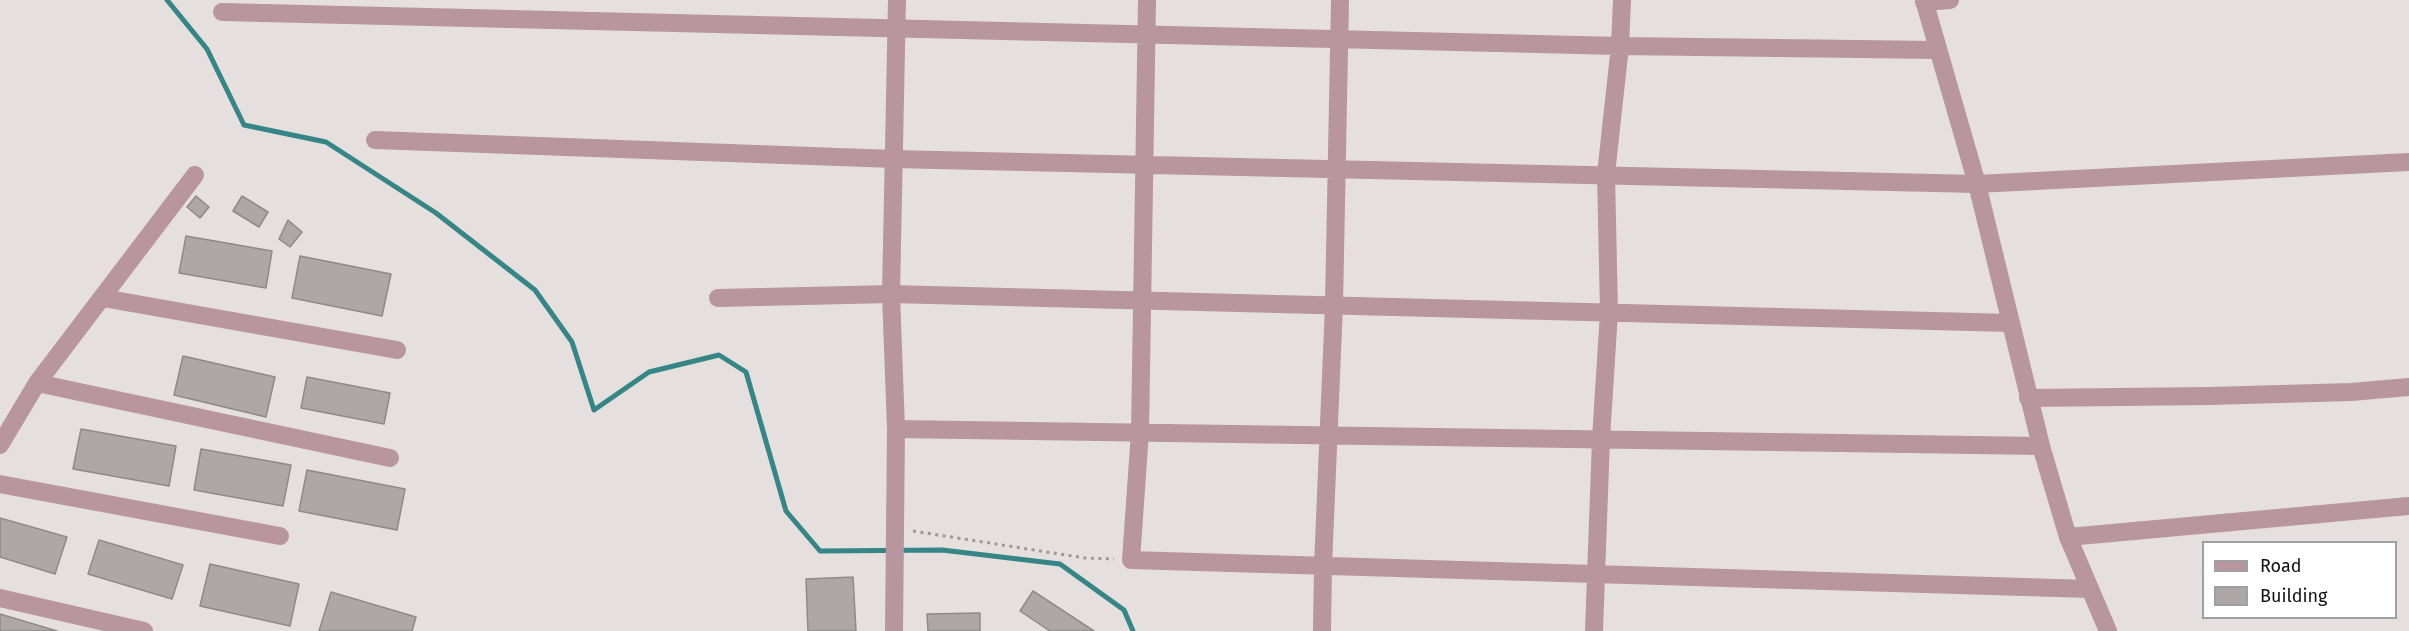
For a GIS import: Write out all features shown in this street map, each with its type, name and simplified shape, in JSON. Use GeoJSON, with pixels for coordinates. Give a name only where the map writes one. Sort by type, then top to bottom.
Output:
{"type":"FeatureCollection","features":[{"type":"Feature","properties":{"kind":"street"},"geometry":{"type":"LineString","coordinates":[[894,631],[896,429],[891,294],[897,0]]}},
{"type":"Feature","properties":{"kind":"street"},"geometry":{"type":"LineString","coordinates":[[1147,0],[1144,300],[1140,432],[1131,560],[2090,589]]}},
{"type":"Feature","properties":{"kind":"street"},"geometry":{"type":"LineString","coordinates":[[1322,631],[1338,169],[1340,0]]}},
{"type":"Feature","properties":{"kind":"street"},"geometry":{"type":"LineString","coordinates":[[1594,631],[1601,439],[1609,312],[1606,174],[1620,46],[1622,0]]}},
{"type":"Feature","properties":{"kind":"street"},"geometry":{"type":"LineString","coordinates":[[1950,0],[1924,1],[1977,184],[2041,446],[2068,537],[2108,631]]}},
{"type":"Feature","properties":{"kind":"street"},"geometry":{"type":"LineString","coordinates":[[222,12],[896,30],[1620,46],[1937,50]]}},
{"type":"Feature","properties":{"kind":"street"},"geometry":{"type":"LineString","coordinates":[[375,140],[893,159],[1977,184],[2409,162]]}},
{"type":"Feature","properties":{"kind":"street"},"geometry":{"type":"LineString","coordinates":[[0,445],[37,383],[195,174]]}},
{"type":"Feature","properties":{"kind":"street"},"geometry":{"type":"LineString","coordinates":[[718,298],[891,294],[2010,323]]}},
{"type":"Feature","properties":{"kind":"street"},"geometry":{"type":"LineString","coordinates":[[103,298],[397,350]]}},
{"type":"Feature","properties":{"kind":"street"},"geometry":{"type":"LineString","coordinates":[[37,383],[390,458]]}},
{"type":"Feature","properties":{"kind":"street"},"geometry":{"type":"LineString","coordinates":[[2028,398],[2222,396],[2351,392],[2409,387]]}},
{"type":"Feature","properties":{"kind":"street"},"geometry":{"type":"LineString","coordinates":[[896,429],[2041,446]]}},
{"type":"Feature","properties":{"kind":"street"},"geometry":{"type":"LineString","coordinates":[[0,484],[280,536]]}},
{"type":"Feature","properties":{"kind":"street"},"geometry":{"type":"LineString","coordinates":[[2068,537],[2409,506]]}},
{"type":"Feature","properties":{"kind":"street"},"geometry":{"type":"LineString","coordinates":[[0,598],[144,631]]}},
{"type":"Feature","properties":{"kind":"path"},"geometry":{"type":"LineString","coordinates":[[896,533],[1085,558],[1131,560]]}},
{"type":"Feature","properties":{"kind":"building"},"geometry":{"type":"Polygon","coordinates":[[[196,196],[209,207],[200,218],[187,207],[196,196]]]}},
{"type":"Feature","properties":{"kind":"building"},"geometry":{"type":"Polygon","coordinates":[[[242,196],[268,212],[259,227],[233,211],[242,196]]]}},
{"type":"Feature","properties":{"kind":"building"},"geometry":{"type":"Polygon","coordinates":[[[288,220],[302,232],[290,247],[279,239],[288,220]]]}},
{"type":"Feature","properties":{"kind":"building"},"geometry":{"type":"Polygon","coordinates":[[[186,236],[272,251],[266,288],[179,273],[186,236]]]}},
{"type":"Feature","properties":{"kind":"building"},"geometry":{"type":"Polygon","coordinates":[[[300,256],[391,274],[382,316],[292,298],[300,256]]]}},
{"type":"Feature","properties":{"kind":"building"},"geometry":{"type":"Polygon","coordinates":[[[183,356],[275,377],[266,417],[174,395],[183,356]]]}},
{"type":"Feature","properties":{"kind":"building"},"geometry":{"type":"Polygon","coordinates":[[[307,377],[390,393],[384,424],[301,408],[307,377]]]}},
{"type":"Feature","properties":{"kind":"building"},"geometry":{"type":"Polygon","coordinates":[[[81,429],[176,446],[169,486],[73,469],[81,429]]]}},
{"type":"Feature","properties":{"kind":"building"},"geometry":{"type":"Polygon","coordinates":[[[201,449],[291,465],[283,506],[194,490],[201,449]]]}},
{"type":"Feature","properties":{"kind":"building"},"geometry":{"type":"Polygon","coordinates":[[[307,470],[405,489],[397,530],[299,511],[307,470]]]}},
{"type":"Feature","properties":{"kind":"building"},"geometry":{"type":"Polygon","coordinates":[[[0,518],[67,537],[55,574],[0,557],[0,518]]]}},
{"type":"Feature","properties":{"kind":"building"},"geometry":{"type":"Polygon","coordinates":[[[99,540],[183,565],[172,599],[88,574],[99,540]]]}},
{"type":"Feature","properties":{"kind":"building"},"geometry":{"type":"Polygon","coordinates":[[[210,564],[299,584],[290,626],[200,606],[210,564]]]}},
{"type":"Feature","properties":{"kind":"building"},"geometry":{"type":"Polygon","coordinates":[[[853,577],[856,631],[808,631],[806,579],[853,577]]]}},
{"type":"Feature","properties":{"kind":"building"},"geometry":{"type":"Polygon","coordinates":[[[1033,591],[1094,631],[1050,631],[1020,611],[1033,591]]]}},
{"type":"Feature","properties":{"kind":"building"},"geometry":{"type":"Polygon","coordinates":[[[331,592],[416,617],[412,631],[319,631],[331,592]]]}},
{"type":"Feature","properties":{"kind":"building"},"geometry":{"type":"Polygon","coordinates":[[[980,613],[980,631],[928,631],[927,614],[980,613]]]}},
{"type":"Feature","properties":{"kind":"building"},"geometry":{"type":"Polygon","coordinates":[[[0,614],[57,631],[0,631],[0,614]]]}},
{"type":"Feature","properties":{"kind":"waterway"},"geometry":{"type":"LineString","coordinates":[[167,0],[207,49],[244,125],[326,142],[436,213],[535,290],[572,342],[594,410],[649,372],[719,355],[746,372],[786,511],[820,551],[942,550],[1060,564],[1124,610],[1133,631]]}}]}
